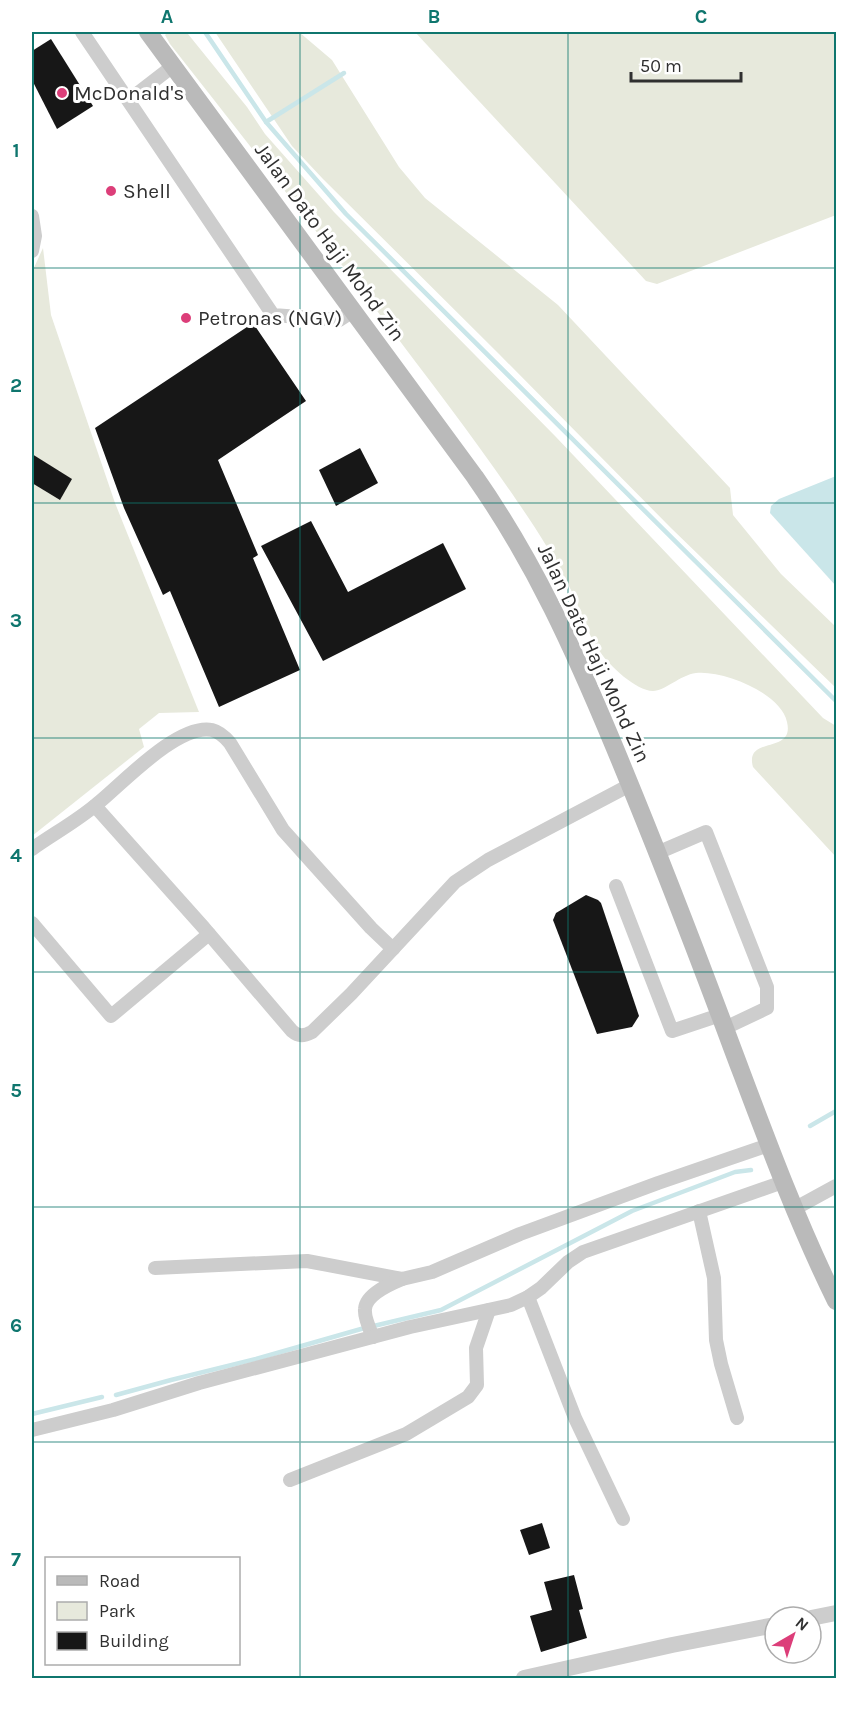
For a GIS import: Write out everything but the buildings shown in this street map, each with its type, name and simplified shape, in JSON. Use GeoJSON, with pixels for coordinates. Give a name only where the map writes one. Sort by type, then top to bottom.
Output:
{"type":"FeatureCollection","features":[{"type":"Feature","properties":{"kind":"main road","name":"Jalan Dato Haji Mohd Zin"},"geometry":{"type":"LineString","coordinates":[[148,32],[470,469],[506,522],[543,586],[630,785],[783,1182],[837,1301]]}},
{"type":"Feature","properties":{"kind":"street"},"geometry":{"type":"LineString","coordinates":[[82,32],[273,315],[339,320],[353,311]]}},
{"type":"Feature","properties":{"kind":"street"},"geometry":{"type":"LineString","coordinates":[[129,100],[173,66]]}},
{"type":"Feature","properties":{"kind":"street"},"geometry":{"type":"LineString","coordinates":[[32,216],[35,236],[32,251]]}},
{"type":"Feature","properties":{"kind":"street"},"geometry":{"type":"LineString","coordinates":[[32,849],[95,806],[165,746],[203,729],[213,730],[223,734],[231,743],[284,830],[371,928],[393,949]]}},
{"type":"Feature","properties":{"kind":"street"},"geometry":{"type":"LineString","coordinates":[[95,806],[292,1031],[298,1035],[305,1035],[312,1032],[351,994],[455,882],[488,860],[630,785]]}},
{"type":"Feature","properties":{"kind":"street"},"geometry":{"type":"LineString","coordinates":[[616,886],[672,1031],[722,1021],[767,1008],[767,987],[706,832],[657,853]]}},
{"type":"Feature","properties":{"kind":"street"},"geometry":{"type":"LineString","coordinates":[[32,923],[111,1016],[209,934]]}},
{"type":"Feature","properties":{"kind":"street"},"geometry":{"type":"LineString","coordinates":[[372,1335],[365,1309],[374,1295],[390,1284],[432,1272],[520,1234],[769,1145]]}},
{"type":"Feature","properties":{"kind":"street"},"geometry":{"type":"LineString","coordinates":[[32,1430],[113,1410],[199,1383],[372,1335],[512,1305],[528,1298],[568,1262],[583,1252],[783,1182]]}},
{"type":"Feature","properties":{"kind":"street"},"geometry":{"type":"LineString","coordinates":[[794,1209],[837,1186]]}},
{"type":"Feature","properties":{"kind":"street"},"geometry":{"type":"LineString","coordinates":[[699,1211],[714,1278],[716,1340],[737,1418]]}},
{"type":"Feature","properties":{"kind":"street"},"geometry":{"type":"LineString","coordinates":[[155,1268],[307,1261],[402,1279]]}},
{"type":"Feature","properties":{"kind":"street"},"geometry":{"type":"LineString","coordinates":[[528,1298],[575,1418],[623,1519]]}},
{"type":"Feature","properties":{"kind":"street"},"geometry":{"type":"LineString","coordinates":[[290,1480],[406,1434],[468,1397],[477,1385],[476,1348],[489,1310]]}},
{"type":"Feature","properties":{"kind":"street"},"geometry":{"type":"LineString","coordinates":[[524,1678],[763,1627]]}},
{"type":"Feature","properties":{"kind":"green space"},"geometry":{"type":"Polygon","coordinates":[[[168,32],[188,34],[247,107],[265,134],[334,212],[556,437],[823,718],[836,726],[836,857],[753,767],[752,757],[756,751],[784,738],[787,732],[787,722],[782,711],[774,702],[749,685],[721,675],[707,673],[690,674],[658,690],[646,690],[631,682],[604,657],[595,644],[557,564],[501,478],[384,320],[170,44],[165,35],[168,32]]]}},
{"type":"Feature","properties":{"kind":"green space"},"geometry":{"type":"Polygon","coordinates":[[[215,32],[299,32],[332,60],[399,167],[425,198],[558,305],[730,488],[733,515],[781,574],[836,627],[836,688],[671,528],[323,179],[292,146],[215,32]]]}},
{"type":"Feature","properties":{"kind":"green space"},"geometry":{"type":"Polygon","coordinates":[[[415,32],[836,32],[836,215],[657,284],[646,281],[415,32]]]}},
{"type":"Feature","properties":{"kind":"green space"},"geometry":{"type":"Polygon","coordinates":[[[43,248],[51,315],[115,503],[199,712],[159,713],[139,729],[144,747],[32,836],[32,272],[43,248]]]}},
{"type":"Feature","properties":{"kind":"water"},"geometry":{"type":"Polygon","coordinates":[[[836,476],[836,586],[770,513],[771,506],[779,499],[836,476]]]}},
{"type":"Feature","properties":{"kind":"waterway"},"geometry":{"type":"LineString","coordinates":[[205,32],[266,122],[346,214],[836,701]]}},
{"type":"Feature","properties":{"kind":"waterway"},"geometry":{"type":"LineString","coordinates":[[266,122],[344,73]]}},
{"type":"Feature","properties":{"kind":"waterway"},"geometry":{"type":"LineString","coordinates":[[810,1126],[836,1111]]}},
{"type":"Feature","properties":{"kind":"waterway"},"geometry":{"type":"LineString","coordinates":[[116,1395],[361,1329],[441,1310],[632,1211],[735,1172],[751,1170]]}},
{"type":"Feature","properties":{"kind":"waterway"},"geometry":{"type":"LineString","coordinates":[[32,1414],[102,1397]]}},
{"type":"Feature","properties":{"kind":"place","name":"McDonald's"},"geometry":{"type":"Point","coordinates":[62,93]}},
{"type":"Feature","properties":{"kind":"place","name":"Shell"},"geometry":{"type":"Point","coordinates":[111,191]}},
{"type":"Feature","properties":{"kind":"place","name":"Petronas (NGV)"},"geometry":{"type":"Point","coordinates":[186,318]}}]}
